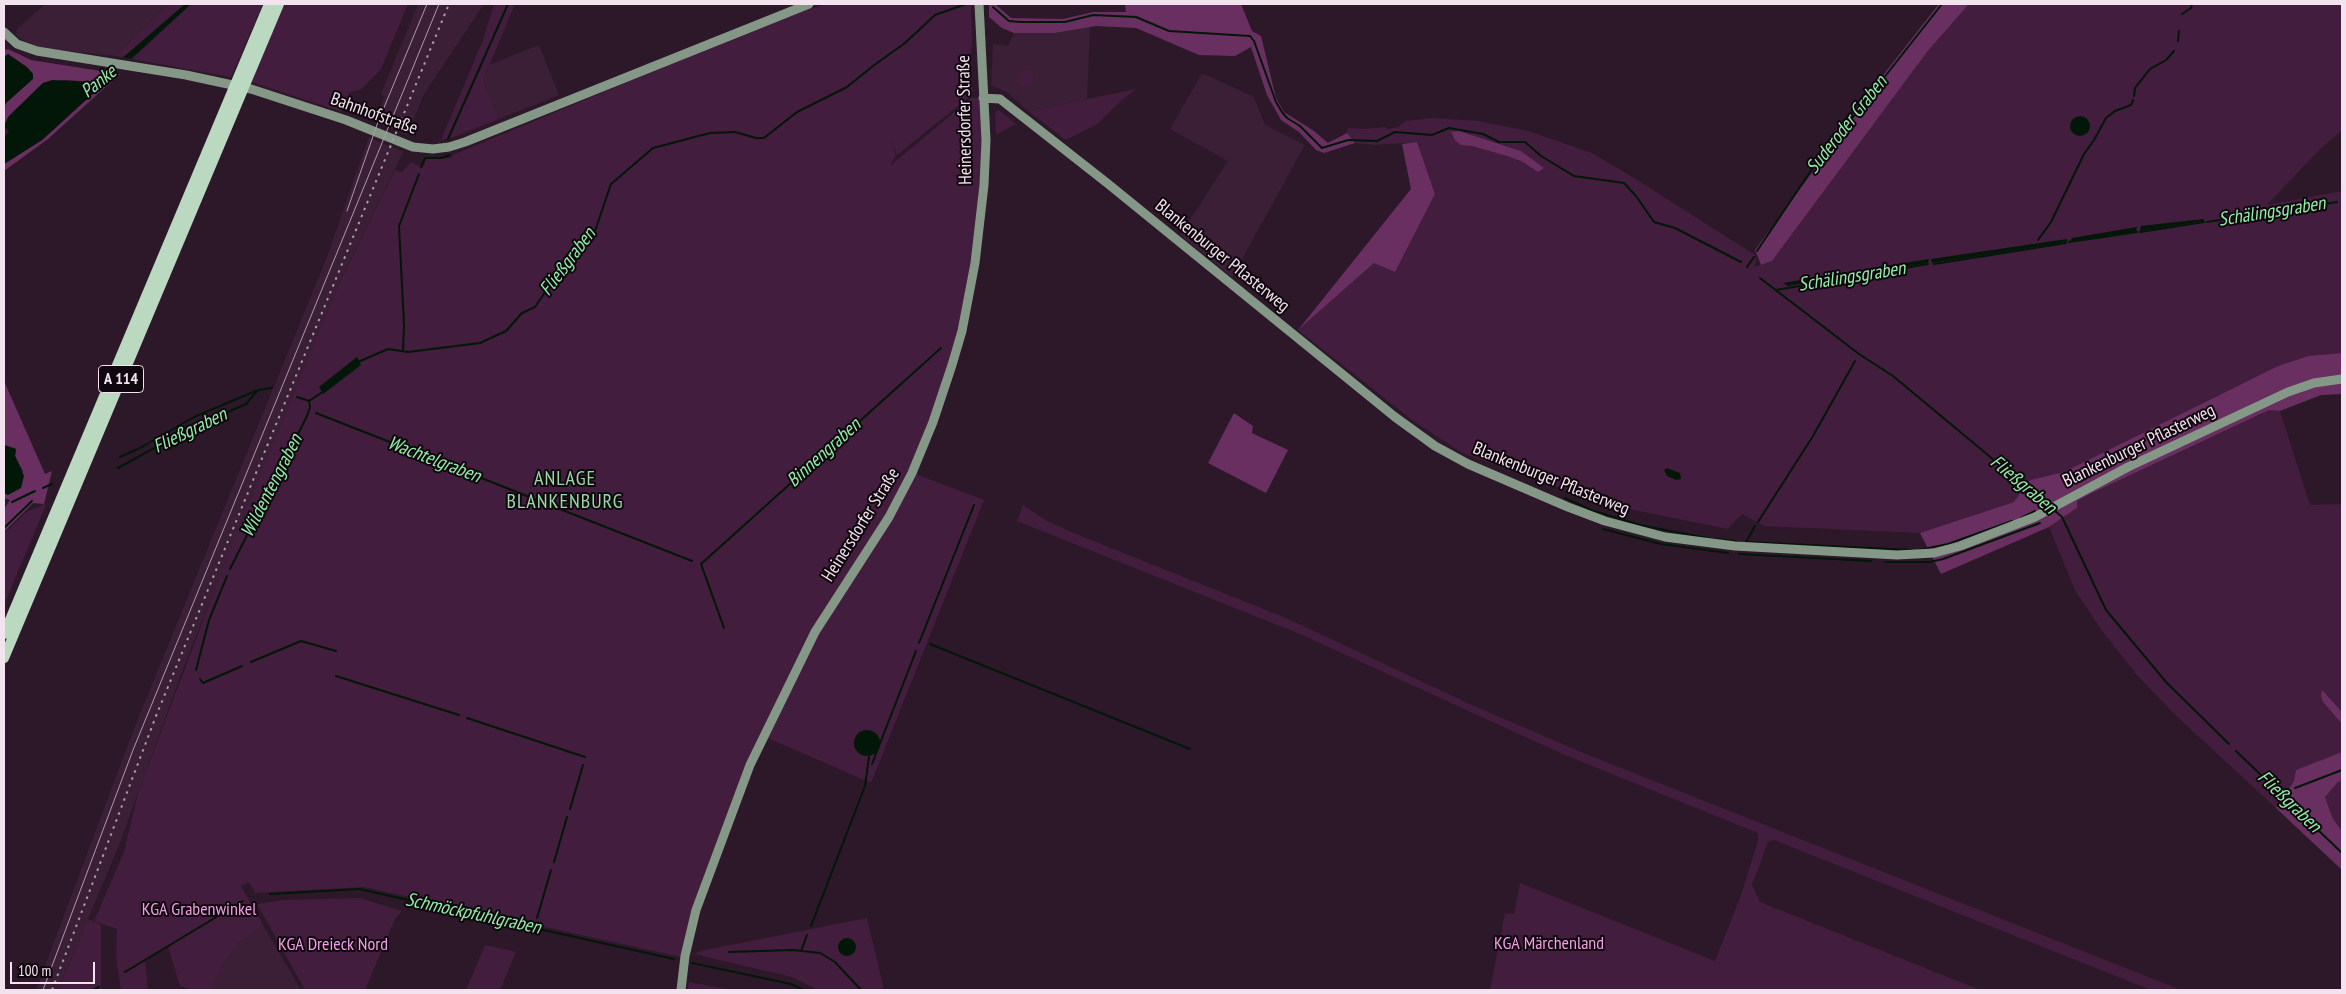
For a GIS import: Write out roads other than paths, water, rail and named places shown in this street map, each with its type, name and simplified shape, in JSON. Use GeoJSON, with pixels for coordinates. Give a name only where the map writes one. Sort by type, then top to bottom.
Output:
{"type":"FeatureCollection","features":[{"type":"Feature","properties":{"kind":"highway","name":"A 114"},"geometry":{"type":"LineString","coordinates":[[4,634],[244,73],[269,4]]}},
{"type":"Feature","properties":{"kind":"highway","name":"A 114"},"geometry":{"type":"LineString","coordinates":[[244,73],[279,4]]}},
{"type":"Feature","properties":{"kind":"highway","name":"A 114"},"geometry":{"type":"LineString","coordinates":[[4,658],[233,99]]}},
{"type":"Feature","properties":{"kind":"main road","name":"Bahnhofstraße"},"geometry":{"type":"LineString","coordinates":[[5,35],[17,44],[37,51],[205,78],[251,89],[346,120],[414,147],[441,149],[465,142],[809,4]]}},
{"type":"Feature","properties":{"kind":"main road","name":"Heinersdorfer Straße"},"geometry":{"type":"LineString","coordinates":[[682,986],[692,924],[704,883],[764,734],[814,632],[888,517],[912,473],[933,422],[962,330],[975,263],[986,160],[979,4]]}},
{"type":"Feature","properties":{"kind":"main road","name":"Blankenburger Pflasterweg"},"geometry":{"type":"LineString","coordinates":[[983,98],[1000,99],[1424,439],[1468,464],[1580,512],[1634,530],[1700,543],[1914,555],[1934,553],[1960,546],[2048,510],[2128,467],[2288,392],[2314,383],[2342,379]]}},
{"type":"Feature","properties":{"kind":"water","name":"Panke"},"geometry":{"type":"Polygon","coordinates":[[[185,4],[191,4],[42,140],[4,164],[4,137],[9,132],[7,128],[4,129],[4,125],[9,116],[43,83],[52,80],[91,82],[97,80],[185,4]]]}},
{"type":"Feature","properties":{"kind":"water"},"geometry":{"type":"Polygon","coordinates":[[[8,54],[27,67],[33,74],[33,79],[4,105],[4,57],[8,54]]]}},
{"type":"Feature","properties":{"kind":"water"},"geometry":{"type":"Polygon","coordinates":[[[2080,116],[2087,119],[2090,126],[2087,133],[2080,136],[2073,133],[2070,126],[2073,119],[2080,116]]]}},
{"type":"Feature","properties":{"kind":"water"},"geometry":{"type":"Polygon","coordinates":[[[2204,219],[2204,221],[2140,231],[2141,226],[2204,219]]]}},
{"type":"Feature","properties":{"kind":"water"},"geometry":{"type":"Polygon","coordinates":[[[2137,227],[2136,232],[2070,242],[2072,238],[2137,227]]]}},
{"type":"Feature","properties":{"kind":"water"},"geometry":{"type":"Polygon","coordinates":[[[2067,239],[2067,242],[1932,263],[1931,259],[2067,239]]]}},
{"type":"Feature","properties":{"kind":"water"},"geometry":{"type":"Polygon","coordinates":[[[1929,259],[1928,263],[1788,286],[1783,283],[1929,259]]]}},
{"type":"Feature","properties":{"kind":"water"},"geometry":{"type":"Polygon","coordinates":[[[357,357],[361,365],[323,394],[319,387],[357,357]]]}},
{"type":"Feature","properties":{"kind":"water"},"geometry":{"type":"Polygon","coordinates":[[[4,445],[16,449],[15,456],[24,476],[21,488],[8,495],[4,493],[4,445]]]}},
{"type":"Feature","properties":{"kind":"water"},"geometry":{"type":"Polygon","coordinates":[[[1667,468],[1680,473],[1681,479],[1676,480],[1667,476],[1664,470],[1667,468]]]}},
{"type":"Feature","properties":{"kind":"water"},"geometry":{"type":"Polygon","coordinates":[[[867,730],[876,734],[880,743],[876,752],[867,756],[858,752],[854,743],[858,734],[867,730]]]}},
{"type":"Feature","properties":{"kind":"water"},"geometry":{"type":"Polygon","coordinates":[[[847,938],[853,941],[856,947],[853,953],[847,956],[841,953],[838,947],[841,941],[847,938]]]}},
{"type":"Feature","properties":{"kind":"waterway"},"geometry":{"type":"LineString","coordinates":[[448,139],[508,4]]}},
{"type":"Feature","properties":{"kind":"waterway","name":"Fließgraben"},"geometry":{"type":"LineString","coordinates":[[358,362],[388,349],[408,352],[480,343],[506,331],[522,313],[535,307],[565,262],[585,245],[595,231],[611,184],[653,148],[710,133],[735,132],[756,138],[764,138],[797,112],[847,87],[905,43],[935,15],[966,4]]}},
{"type":"Feature","properties":{"kind":"waterway","name":"Suderoder Graben"},"geometry":{"type":"LineString","coordinates":[[1757,251],[1812,169],[1942,4]]}},
{"type":"Feature","properties":{"kind":"waterway"},"geometry":{"type":"LineString","coordinates":[[2182,14],[2191,8],[2192,4]]}},
{"type":"Feature","properties":{"kind":"waterway","name":"Fließgraben"},"geometry":{"type":"LineString","coordinates":[[993,7],[1009,21],[1065,22],[1093,15],[1136,17],[1169,31],[1250,36],[1254,41],[1276,102],[1282,112],[1287,118],[1300,126],[1322,148],[1348,140],[1377,141],[1395,132],[1432,135],[1449,128],[1483,134],[1499,142],[1525,142],[1541,156],[1574,176],[1624,183],[1636,196],[1654,222],[1675,228],[1741,262]]}},
{"type":"Feature","properties":{"kind":"waterway"},"geometry":{"type":"LineString","coordinates":[[2178,41],[2179,31]]}},
{"type":"Feature","properties":{"kind":"waterway"},"geometry":{"type":"LineString","coordinates":[[2134,96],[2135,88],[2150,69],[2166,60],[2174,51]]}},
{"type":"Feature","properties":{"kind":"waterway"},"geometry":{"type":"LineString","coordinates":[[2038,240],[2051,222],[2084,154],[2106,118],[2115,111],[2131,105],[2133,100]]}},
{"type":"Feature","properties":{"kind":"waterway"},"geometry":{"type":"LineString","coordinates":[[421,167],[425,158],[441,158],[450,155]]}},
{"type":"Feature","properties":{"kind":"waterway"},"geometry":{"type":"LineString","coordinates":[[403,351],[404,325],[399,226],[419,174]]}},
{"type":"Feature","properties":{"kind":"waterway","name":"Schälingsgraben"},"geometry":{"type":"LineString","coordinates":[[2207,222],[2337,202]]}},
{"type":"Feature","properties":{"kind":"waterway","name":"Schälingsgraben"},"geometry":{"type":"LineString","coordinates":[[2140,232],[2204,222]]}},
{"type":"Feature","properties":{"kind":"waterway","name":"Schälingsgraben"},"geometry":{"type":"LineString","coordinates":[[2069,242],[2137,232]]}},
{"type":"Feature","properties":{"kind":"waterway","name":"Schälingsgraben"},"geometry":{"type":"LineString","coordinates":[[1934,264],[2066,243]]}},
{"type":"Feature","properties":{"kind":"waterway","name":"Suderoder Graben"},"geometry":{"type":"LineString","coordinates":[[1747,267],[1754,257]]}},
{"type":"Feature","properties":{"kind":"waterway","name":"Schälingsgraben"},"geometry":{"type":"LineString","coordinates":[[1776,290],[1928,264]]}},
{"type":"Feature","properties":{"kind":"waterway","name":"Fließgraben"},"geometry":{"type":"LineString","coordinates":[[1760,278],[1859,354],[1893,376],[2048,505]]}},
{"type":"Feature","properties":{"kind":"waterway","name":"Binnengraben"},"geometry":{"type":"LineString","coordinates":[[724,628],[701,564],[941,348]]}},
{"type":"Feature","properties":{"kind":"waterway"},"geometry":{"type":"LineString","coordinates":[[1758,522],[1813,436],[1855,361]]}},
{"type":"Feature","properties":{"kind":"waterway","name":"Fließgraben"},"geometry":{"type":"LineString","coordinates":[[120,457],[140,448],[194,417],[258,390],[272,388]]}},
{"type":"Feature","properties":{"kind":"waterway","name":"Fließgraben"},"geometry":{"type":"LineString","coordinates":[[118,468],[185,431],[246,404],[258,390]]}},
{"type":"Feature","properties":{"kind":"waterway","name":"Wildentengraben"},"geometry":{"type":"LineString","coordinates":[[297,397],[309,401],[324,391]]}},
{"type":"Feature","properties":{"kind":"waterway","name":"Wildentengraben"},"geometry":{"type":"LineString","coordinates":[[230,569],[307,416],[310,407],[309,401]]}},
{"type":"Feature","properties":{"kind":"waterway","name":"Wachtelgraben"},"geometry":{"type":"LineString","coordinates":[[316,413],[692,561]]}},
{"type":"Feature","properties":{"kind":"waterway","name":"Fließgraben"},"geometry":{"type":"LineString","coordinates":[[43,488],[52,484]]}},
{"type":"Feature","properties":{"kind":"waterway"},"geometry":{"type":"LineString","coordinates":[[12,502],[35,491]]}},
{"type":"Feature","properties":{"kind":"waterway"},"geometry":{"type":"LineString","coordinates":[[1565,498],[1591,510],[1640,525],[1712,539],[1735,541]]}},
{"type":"Feature","properties":{"kind":"waterway","name":"Fließgraben"},"geometry":{"type":"LineString","coordinates":[[4,528],[32,501]]}},
{"type":"Feature","properties":{"kind":"waterway"},"geometry":{"type":"LineString","coordinates":[[919,643],[974,505]]}},
{"type":"Feature","properties":{"kind":"waterway","name":"Fließgraben"},"geometry":{"type":"LineString","coordinates":[[2054,510],[2062,517],[2106,610],[2166,682],[2229,744]]}},
{"type":"Feature","properties":{"kind":"waterway"},"geometry":{"type":"LineString","coordinates":[[2021,518],[2035,511]]}},
{"type":"Feature","properties":{"kind":"waterway"},"geometry":{"type":"LineString","coordinates":[[1919,550],[1948,544],[2012,521]]}},
{"type":"Feature","properties":{"kind":"waterway"},"geometry":{"type":"LineString","coordinates":[[1885,562],[1930,562],[1943,559],[2040,523]]}},
{"type":"Feature","properties":{"kind":"waterway"},"geometry":{"type":"LineString","coordinates":[[1755,526],[1746,542],[1912,550]]}},
{"type":"Feature","properties":{"kind":"waterway"},"geometry":{"type":"LineString","coordinates":[[1603,529],[1661,544],[1728,553]]}},
{"type":"Feature","properties":{"kind":"waterway"},"geometry":{"type":"LineString","coordinates":[[1739,554],[1871,561]]}},
{"type":"Feature","properties":{"kind":"waterway"},"geometry":{"type":"LineString","coordinates":[[196,670],[209,620],[227,576]]}},
{"type":"Feature","properties":{"kind":"waterway","name":"Wildentengraben"},"geometry":{"type":"LineString","coordinates":[[251,662],[301,641],[336,651]]}},
{"type":"Feature","properties":{"kind":"waterway"},"geometry":{"type":"LineString","coordinates":[[930,644],[1190,749]]}},
{"type":"Feature","properties":{"kind":"waterway"},"geometry":{"type":"LineString","coordinates":[[872,764],[916,651]]}},
{"type":"Feature","properties":{"kind":"waterway","name":"Wildentengraben"},"geometry":{"type":"LineString","coordinates":[[200,679],[203,683],[242,666]]}},
{"type":"Feature","properties":{"kind":"waterway","name":"Wildentengraben"},"geometry":{"type":"LineString","coordinates":[[336,676],[459,715]]}},
{"type":"Feature","properties":{"kind":"waterway","name":"Wildentengraben"},"geometry":{"type":"LineString","coordinates":[[467,718],[585,757]]}},
{"type":"Feature","properties":{"kind":"waterway","name":"Fließgraben"},"geometry":{"type":"LineString","coordinates":[[2236,751],[2342,853]]}},
{"type":"Feature","properties":{"kind":"waterway"},"geometry":{"type":"LineString","coordinates":[[811,926],[865,786],[869,757]]}},
{"type":"Feature","properties":{"kind":"waterway","name":"Wildentengraben"},"geometry":{"type":"LineString","coordinates":[[570,809],[583,765]]}},
{"type":"Feature","properties":{"kind":"waterway"},"geometry":{"type":"LineString","coordinates":[[2295,788],[2342,770]]}},
{"type":"Feature","properties":{"kind":"waterway","name":"Wildentengraben"},"geometry":{"type":"LineString","coordinates":[[554,862],[567,817]]}},
{"type":"Feature","properties":{"kind":"waterway","name":"Wildentengraben"},"geometry":{"type":"LineString","coordinates":[[537,918],[551,870]]}},
{"type":"Feature","properties":{"kind":"waterway","name":"Schmöckpfuhlgraben"},"geometry":{"type":"LineString","coordinates":[[270,894],[359,889],[674,959]]}},
{"type":"Feature","properties":{"kind":"waterway","name":"Schmöckpfuhlgraben"},"geometry":{"type":"LineString","coordinates":[[125,972],[243,901]]}},
{"type":"Feature","properties":{"kind":"waterway"},"geometry":{"type":"LineString","coordinates":[[801,951],[807,935]]}},
{"type":"Feature","properties":{"kind":"waterway"},"geometry":{"type":"LineString","coordinates":[[729,952],[793,950],[820,953],[835,962],[861,990]]}},
{"type":"Feature","properties":{"kind":"waterway","name":"Schmöckpfuhlgraben"},"geometry":{"type":"LineString","coordinates":[[692,963],[791,984],[803,990]]}},
{"type":"Feature","properties":{"kind":"waterway","name":"Schmöckpfuhlgraben"},"geometry":{"type":"LineString","coordinates":[[93,990],[99,987]]}},
{"type":"Feature","properties":{"kind":"tram line"},"geometry":{"type":"LineString","coordinates":[[347,211],[378,122],[427,4]]}},
{"type":"Feature","properties":{"kind":"tram line"},"geometry":{"type":"LineString","coordinates":[[43,990],[133,750],[439,4]]}},
{"type":"Feature","properties":{"kind":"railway"},"geometry":{"type":"LineString","coordinates":[[52,990],[156,716],[449,4]]}},
{"type":"Feature","properties":{"kind":"district","name":"ANLAGE BLANKENBURG"},"geometry":{"type":"Point","coordinates":[565,490]}},
{"type":"Feature","properties":{"kind":"park label","name":"KGA Grabenwinkel"},"geometry":{"type":"Point","coordinates":[199,910]}},
{"type":"Feature","properties":{"kind":"park label","name":"KGA Märchenland"},"geometry":{"type":"Point","coordinates":[1549,944]}},
{"type":"Feature","properties":{"kind":"park label","name":"KGA Dreieck Nord"},"geometry":{"type":"Point","coordinates":[333,945]}}]}
